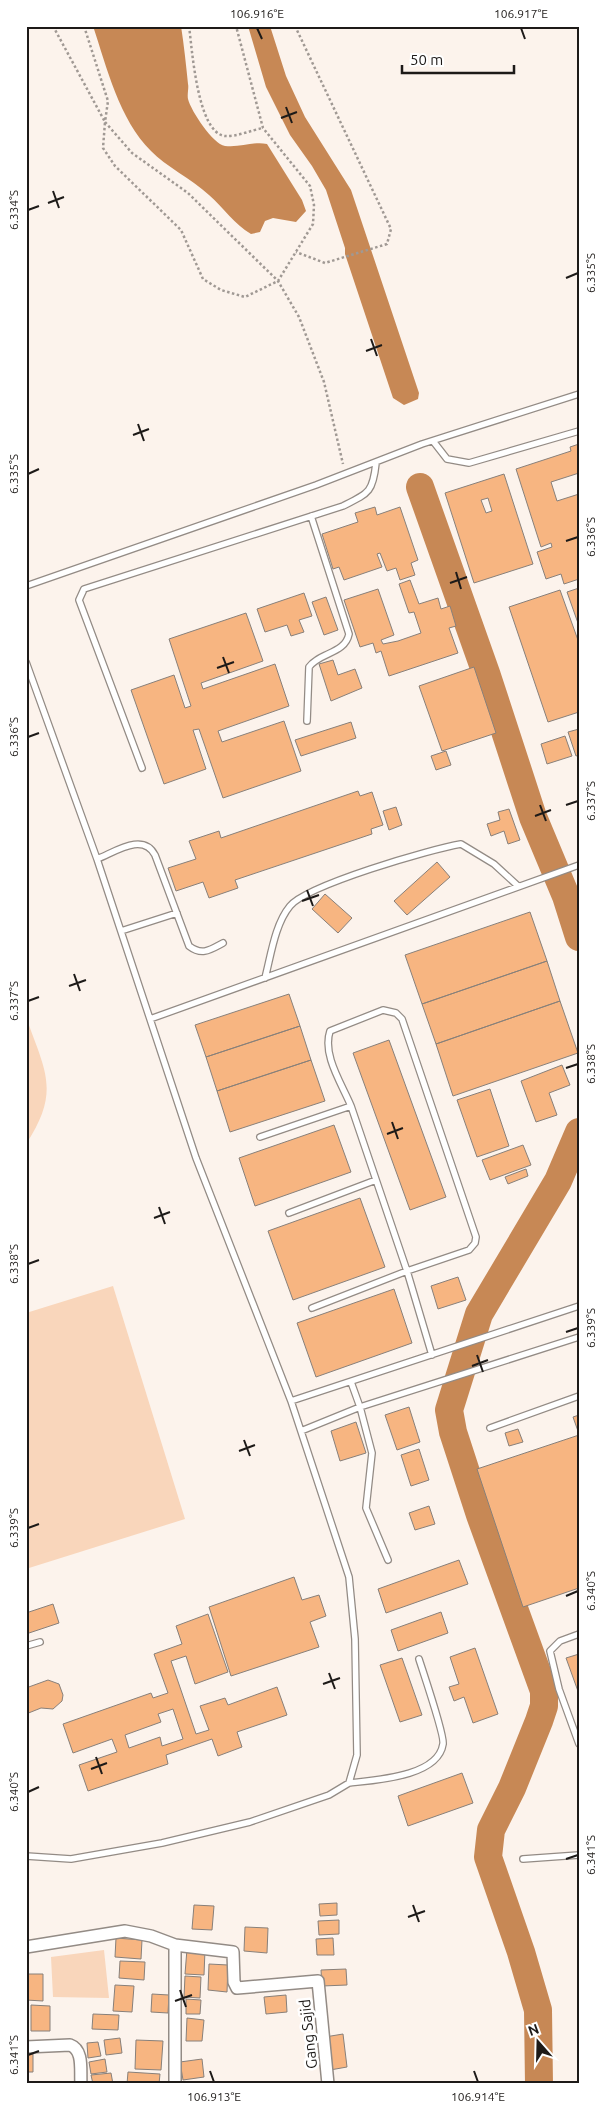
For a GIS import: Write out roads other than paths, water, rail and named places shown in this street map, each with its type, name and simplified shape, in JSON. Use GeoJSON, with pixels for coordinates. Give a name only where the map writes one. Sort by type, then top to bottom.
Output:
{"type":"FeatureCollection","features":[{"type":"Feature","properties":{"kind":"street"},"geometry":{"type":"LineString","coordinates":[[26,1947],[125,1931],[151,1936],[175,1945],[175,2084]]}},
{"type":"Feature","properties":{"kind":"street","name":"Gang Sajid"},"geometry":{"type":"LineString","coordinates":[[175,1945],[233,1952],[235,1986],[242,1989],[318,1981],[328,2084]]}},
{"type":"Feature","properties":{"kind":"street"},"geometry":{"type":"LineString","coordinates":[[26,2047],[70,2045],[75,2047],[79,2055],[80,2084]]}},
{"type":"Feature","properties":{"kind":"lane"},"geometry":{"type":"LineString","coordinates":[[26,586],[394,457],[422,444],[579,394]]}},
{"type":"Feature","properties":{"kind":"lane"},"geometry":{"type":"LineString","coordinates":[[433,442],[447,459],[454,462],[469,463],[579,431]]}},
{"type":"Feature","properties":{"kind":"lane"},"geometry":{"type":"LineString","coordinates":[[142,768],[79,600],[81,594],[90,586],[336,509],[366,494],[374,483],[376,463]]}},
{"type":"Feature","properties":{"kind":"lane"},"geometry":{"type":"LineString","coordinates":[[306,721],[309,667],[317,660],[343,647],[349,634],[311,516]]}},
{"type":"Feature","properties":{"kind":"lane"},"geometry":{"type":"LineString","coordinates":[[26,662],[97,859],[196,1158],[291,1401],[349,1577],[353,1604],[357,1755],[349,1783]]}},
{"type":"Feature","properties":{"kind":"lane"},"geometry":{"type":"LineString","coordinates":[[97,859],[137,842],[147,845],[155,855],[189,946],[196,952],[204,952],[224,943]]}},
{"type":"Feature","properties":{"kind":"lane"},"geometry":{"type":"LineString","coordinates":[[265,978],[286,912],[300,898],[321,887],[395,862],[461,844],[494,864],[518,886]]}},
{"type":"Feature","properties":{"kind":"lane"},"geometry":{"type":"LineString","coordinates":[[150,1019],[579,865]]}},
{"type":"Feature","properties":{"kind":"lane"},"geometry":{"type":"LineString","coordinates":[[121,931],[176,913]]}},
{"type":"Feature","properties":{"kind":"lane"},"geometry":{"type":"LineString","coordinates":[[312,1308],[406,1271],[469,1250],[475,1243],[476,1237],[402,1019],[396,1013],[384,1010],[330,1031],[328,1038],[329,1055],[351,1106],[406,1271],[432,1355]]}},
{"type":"Feature","properties":{"kind":"lane"},"geometry":{"type":"LineString","coordinates":[[260,1137],[351,1106]]}},
{"type":"Feature","properties":{"kind":"lane"},"geometry":{"type":"LineString","coordinates":[[289,1213],[376,1180]]}},
{"type":"Feature","properties":{"kind":"lane"},"geometry":{"type":"LineString","coordinates":[[291,1401],[579,1306]]}},
{"type":"Feature","properties":{"kind":"lane"},"geometry":{"type":"LineString","coordinates":[[301,1431],[360,1407],[579,1337]]}},
{"type":"Feature","properties":{"kind":"lane"},"geometry":{"type":"LineString","coordinates":[[351,1382],[360,1407],[372,1453],[366,1508],[388,1560]]}},
{"type":"Feature","properties":{"kind":"lane"},"geometry":{"type":"LineString","coordinates":[[490,1428],[579,1396]]}},
{"type":"Feature","properties":{"kind":"lane"},"geometry":{"type":"LineString","coordinates":[[579,1634],[560,1641],[550,1651],[559,1689],[579,1744]]}},
{"type":"Feature","properties":{"kind":"lane"},"geometry":{"type":"LineString","coordinates":[[26,1646],[40,1642]]}},
{"type":"Feature","properties":{"kind":"lane"},"geometry":{"type":"LineString","coordinates":[[26,1856],[71,1859],[162,1843],[250,1822],[329,1795],[349,1783],[396,1777],[424,1767],[439,1757],[444,1743],[419,1659]]}},
{"type":"Feature","properties":{"kind":"lane"},"geometry":{"type":"LineString","coordinates":[[523,1859],[579,1854]]}},
{"type":"Feature","properties":{"kind":"waterway"},"geometry":{"type":"LineString","coordinates":[[420,487],[487,676],[533,817],[566,896],[579,937]]}},
{"type":"Feature","properties":{"kind":"waterway"},"geometry":{"type":"LineString","coordinates":[[539,2084],[538,2010],[521,1952],[488,1857],[491,1830],[512,1788],[539,1721],[544,1706],[544,1691],[480,1515],[453,1432],[449,1410],[479,1314],[558,1181],[579,1132]]}}]}
